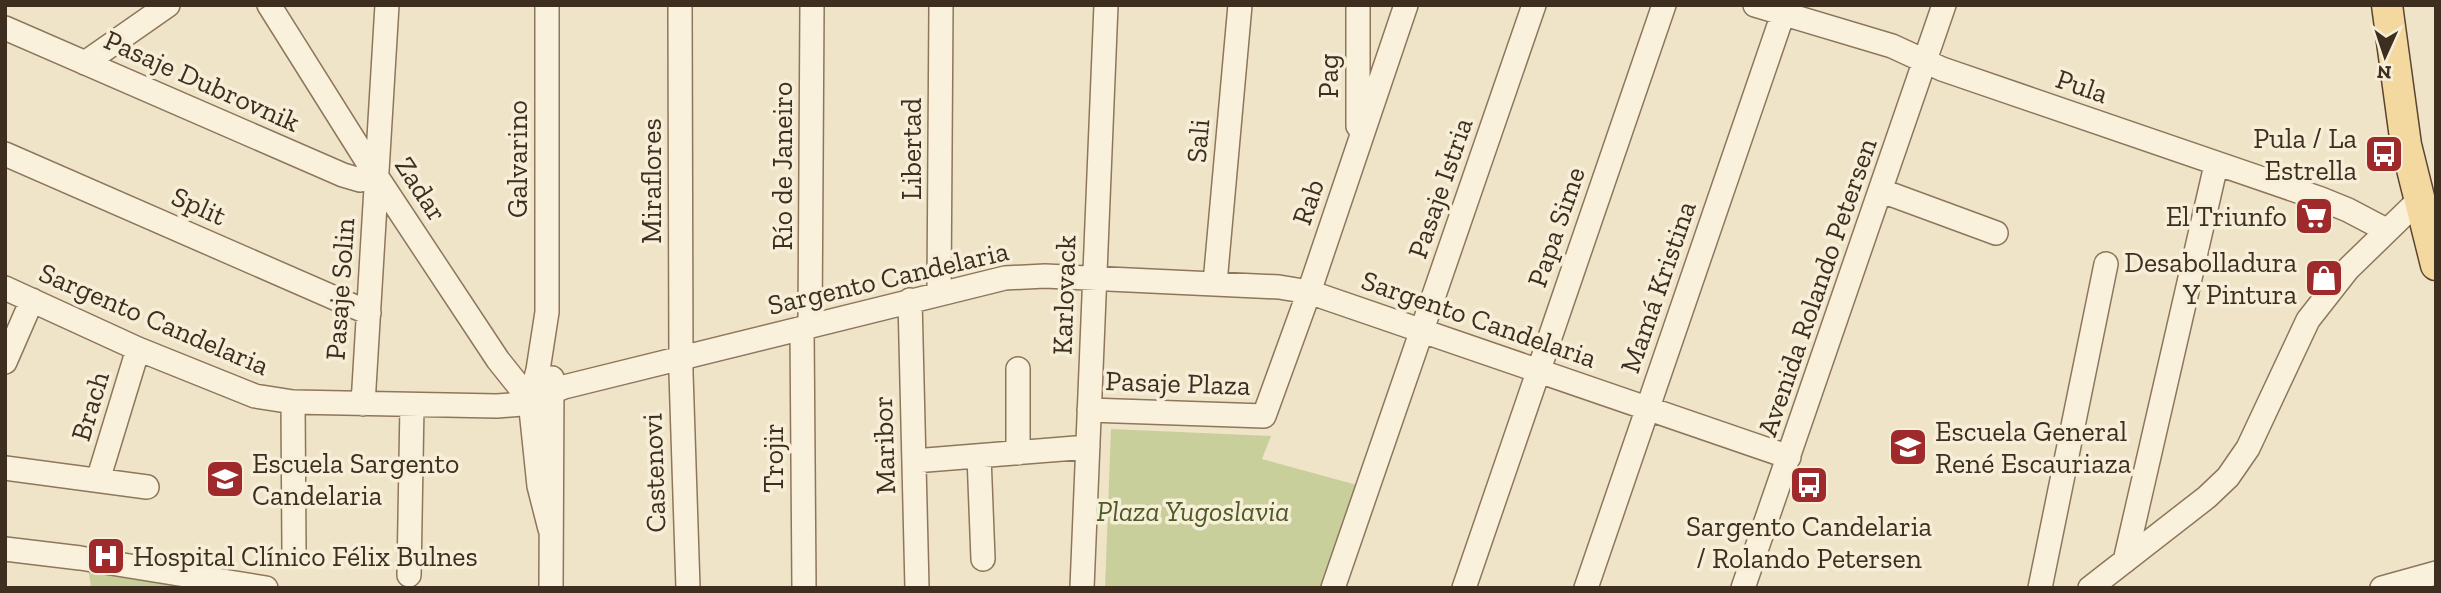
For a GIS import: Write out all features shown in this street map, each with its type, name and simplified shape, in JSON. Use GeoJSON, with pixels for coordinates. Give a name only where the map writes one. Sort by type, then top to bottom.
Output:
{"type":"FeatureCollection","features":[{"type":"Feature","properties":{"kind":"main road"},"geometry":{"type":"LineString","coordinates":[[2387,5],[2406,145],[2434,247]]}},
{"type":"Feature","properties":{"kind":"street"},"geometry":{"type":"LineString","coordinates":[[85,63],[168,5]]}},
{"type":"Feature","properties":{"kind":"street","name":"Pasaje Solin"},"geometry":{"type":"LineString","coordinates":[[363,404],[387,5]]}},
{"type":"Feature","properties":{"kind":"street","name":"Galvarino"},"geometry":{"type":"LineString","coordinates":[[547,5],[547,312],[538,370],[539,486],[550,529],[551,588]]}},
{"type":"Feature","properties":{"kind":"street","name":"Miraflores"},"geometry":{"type":"LineString","coordinates":[[680,5],[682,356]]}},
{"type":"Feature","properties":{"kind":"street","name":"Río de Janeiro"},"geometry":{"type":"LineString","coordinates":[[806,327],[812,5]]}},
{"type":"Feature","properties":{"kind":"street","name":"Libertad"},"geometry":{"type":"LineString","coordinates":[[939,293],[942,5]]}},
{"type":"Feature","properties":{"kind":"street","name":"Karlovack"},"geometry":{"type":"LineString","coordinates":[[1082,588],[1106,5]]}},
{"type":"Feature","properties":{"kind":"street","name":"Sali"},"geometry":{"type":"LineString","coordinates":[[1215,283],[1240,5]]}},
{"type":"Feature","properties":{"kind":"street","name":"Pag"},"geometry":{"type":"LineString","coordinates":[[1358,5],[1358,147]]}},
{"type":"Feature","properties":{"kind":"street","name":"Rab"},"geometry":{"type":"LineString","coordinates":[[1264,416],[1406,5]]}},
{"type":"Feature","properties":{"kind":"street","name":"Pasaje Istria"},"geometry":{"type":"LineString","coordinates":[[1333,588],[1534,5]]}},
{"type":"Feature","properties":{"kind":"street","name":"Papa Sime"},"geometry":{"type":"LineString","coordinates":[[1464,588],[1664,5]]}},
{"type":"Feature","properties":{"kind":"street","name":"Pula"},"geometry":{"type":"LineString","coordinates":[[1755,5],[1784,9],[1892,46],[1942,69],[2321,199],[2386,230]]}},
{"type":"Feature","properties":{"kind":"street","name":"Avenida Rolando Petersen"},"geometry":{"type":"LineString","coordinates":[[1743,588],[1944,5]]}},
{"type":"Feature","properties":{"kind":"street","name":"Zadar"},"geometry":{"type":"LineString","coordinates":[[274,9],[377,177],[504,368],[540,396]]}},
{"type":"Feature","properties":{"kind":"street","name":"Mamá Kristina"},"geometry":{"type":"LineString","coordinates":[[1586,588],[1784,9]]}},
{"type":"Feature","properties":{"kind":"street","name":"Pasaje Dubrovnik"},"geometry":{"type":"LineString","coordinates":[[5,28],[343,176],[360,180],[377,177]]}},
{"type":"Feature","properties":{"kind":"street","name":"Split"},"geometry":{"type":"LineString","coordinates":[[5,154],[369,313]]}},
{"type":"Feature","properties":{"kind":"street"},"geometry":{"type":"LineString","coordinates":[[2125,561],[2216,164]]}},
{"type":"Feature","properties":{"kind":"street"},"geometry":{"type":"LineString","coordinates":[[1882,191],[1996,233]]}},
{"type":"Feature","properties":{"kind":"street"},"geometry":{"type":"LineString","coordinates":[[2090,588],[2207,497],[2228,477],[2248,448],[2308,320],[2348,268],[2419,200]]}},
{"type":"Feature","properties":{"kind":"street"},"geometry":{"type":"LineString","coordinates":[[2040,588],[2106,264]]}},
{"type":"Feature","properties":{"kind":"street","name":"Sargento Candelaria"},"geometry":{"type":"LineString","coordinates":[[5,288],[138,349],[241,392],[267,399],[293,402],[497,406],[515,405],[682,356],[939,293],[1018,277],[1279,287],[1309,292],[1789,457]]}},
{"type":"Feature","properties":{"kind":"street"},"geometry":{"type":"LineString","coordinates":[[5,362],[32,300]]}},
{"type":"Feature","properties":{"kind":"street","name":"Maribor"},"geometry":{"type":"LineString","coordinates":[[910,300],[917,588]]}},
{"type":"Feature","properties":{"kind":"street","name":"Galvarino"},"geometry":{"type":"LineString","coordinates":[[540,396],[553,333],[547,312]]}},
{"type":"Feature","properties":{"kind":"street","name":"Trojir"},"geometry":{"type":"LineString","coordinates":[[804,588],[806,327]]}},
{"type":"Feature","properties":{"kind":"street"},"geometry":{"type":"LineString","coordinates":[[497,406],[506,395],[504,368],[518,357],[540,347]]}},
{"type":"Feature","properties":{"kind":"street","name":"Brach"},"geometry":{"type":"LineString","coordinates":[[98,480],[138,349]]}},
{"type":"Feature","properties":{"kind":"street","name":"Castenovi"},"geometry":{"type":"LineString","coordinates":[[682,356],[688,588]]}},
{"type":"Feature","properties":{"kind":"street"},"geometry":{"type":"LineString","coordinates":[[1018,369],[1018,453]]}},
{"type":"Feature","properties":{"kind":"street"},"geometry":{"type":"LineString","coordinates":[[293,402],[294,552]]}},
{"type":"Feature","properties":{"kind":"street"},"geometry":{"type":"LineString","coordinates":[[410,575],[412,405]]}},
{"type":"Feature","properties":{"kind":"street","name":"Pasaje Plaza"},"geometry":{"type":"LineString","coordinates":[[1089,410],[1264,416]]}},
{"type":"Feature","properties":{"kind":"street"},"geometry":{"type":"LineString","coordinates":[[914,461],[1088,447]]}},
{"type":"Feature","properties":{"kind":"street"},"geometry":{"type":"LineString","coordinates":[[979,456],[983,559]]}},
{"type":"Feature","properties":{"kind":"street"},"geometry":{"type":"LineString","coordinates":[[5,468],[147,487]]}},
{"type":"Feature","properties":{"kind":"street"},"geometry":{"type":"LineString","coordinates":[[5,549],[13,548],[266,588]]}},
{"type":"Feature","properties":{"kind":"street"},"geometry":{"type":"LineString","coordinates":[[2382,588],[2436,573]]}},
{"type":"Feature","properties":{"kind":"green space","name":"Plaza Yugoslavia"},"geometry":{"type":"Polygon","coordinates":[[[1111,429],[1271,436],[1262,459],[1357,485],[1321,588],[1105,588],[1111,429]]]}},
{"type":"Feature","properties":{"kind":"green space"},"geometry":{"type":"Polygon","coordinates":[[[88,566],[215,588],[91,588],[88,566]]]}},
{"type":"Feature","properties":{"kind":"place","name":"Pula / La Estrella"},"geometry":{"type":"Point","coordinates":[2384,154]}},
{"type":"Feature","properties":{"kind":"place","name":"El Triunfo"},"geometry":{"type":"Point","coordinates":[2314,216]}},
{"type":"Feature","properties":{"kind":"place","name":"Desabolladura Y Pintura"},"geometry":{"type":"Point","coordinates":[2324,278]}},
{"type":"Feature","properties":{"kind":"place","name":"Escuela General René Escauriaza"},"geometry":{"type":"Point","coordinates":[1908,447]}},
{"type":"Feature","properties":{"kind":"place","name":"Escuela Sargento Candelaria"},"geometry":{"type":"Point","coordinates":[225,479]}},
{"type":"Feature","properties":{"kind":"place","name":"Sargento Candelaria / Rolando Petersen"},"geometry":{"type":"Point","coordinates":[1809,485]}},
{"type":"Feature","properties":{"kind":"place","name":"Hospital Clínico Félix Bulnes"},"geometry":{"type":"Point","coordinates":[106,556]}}]}
